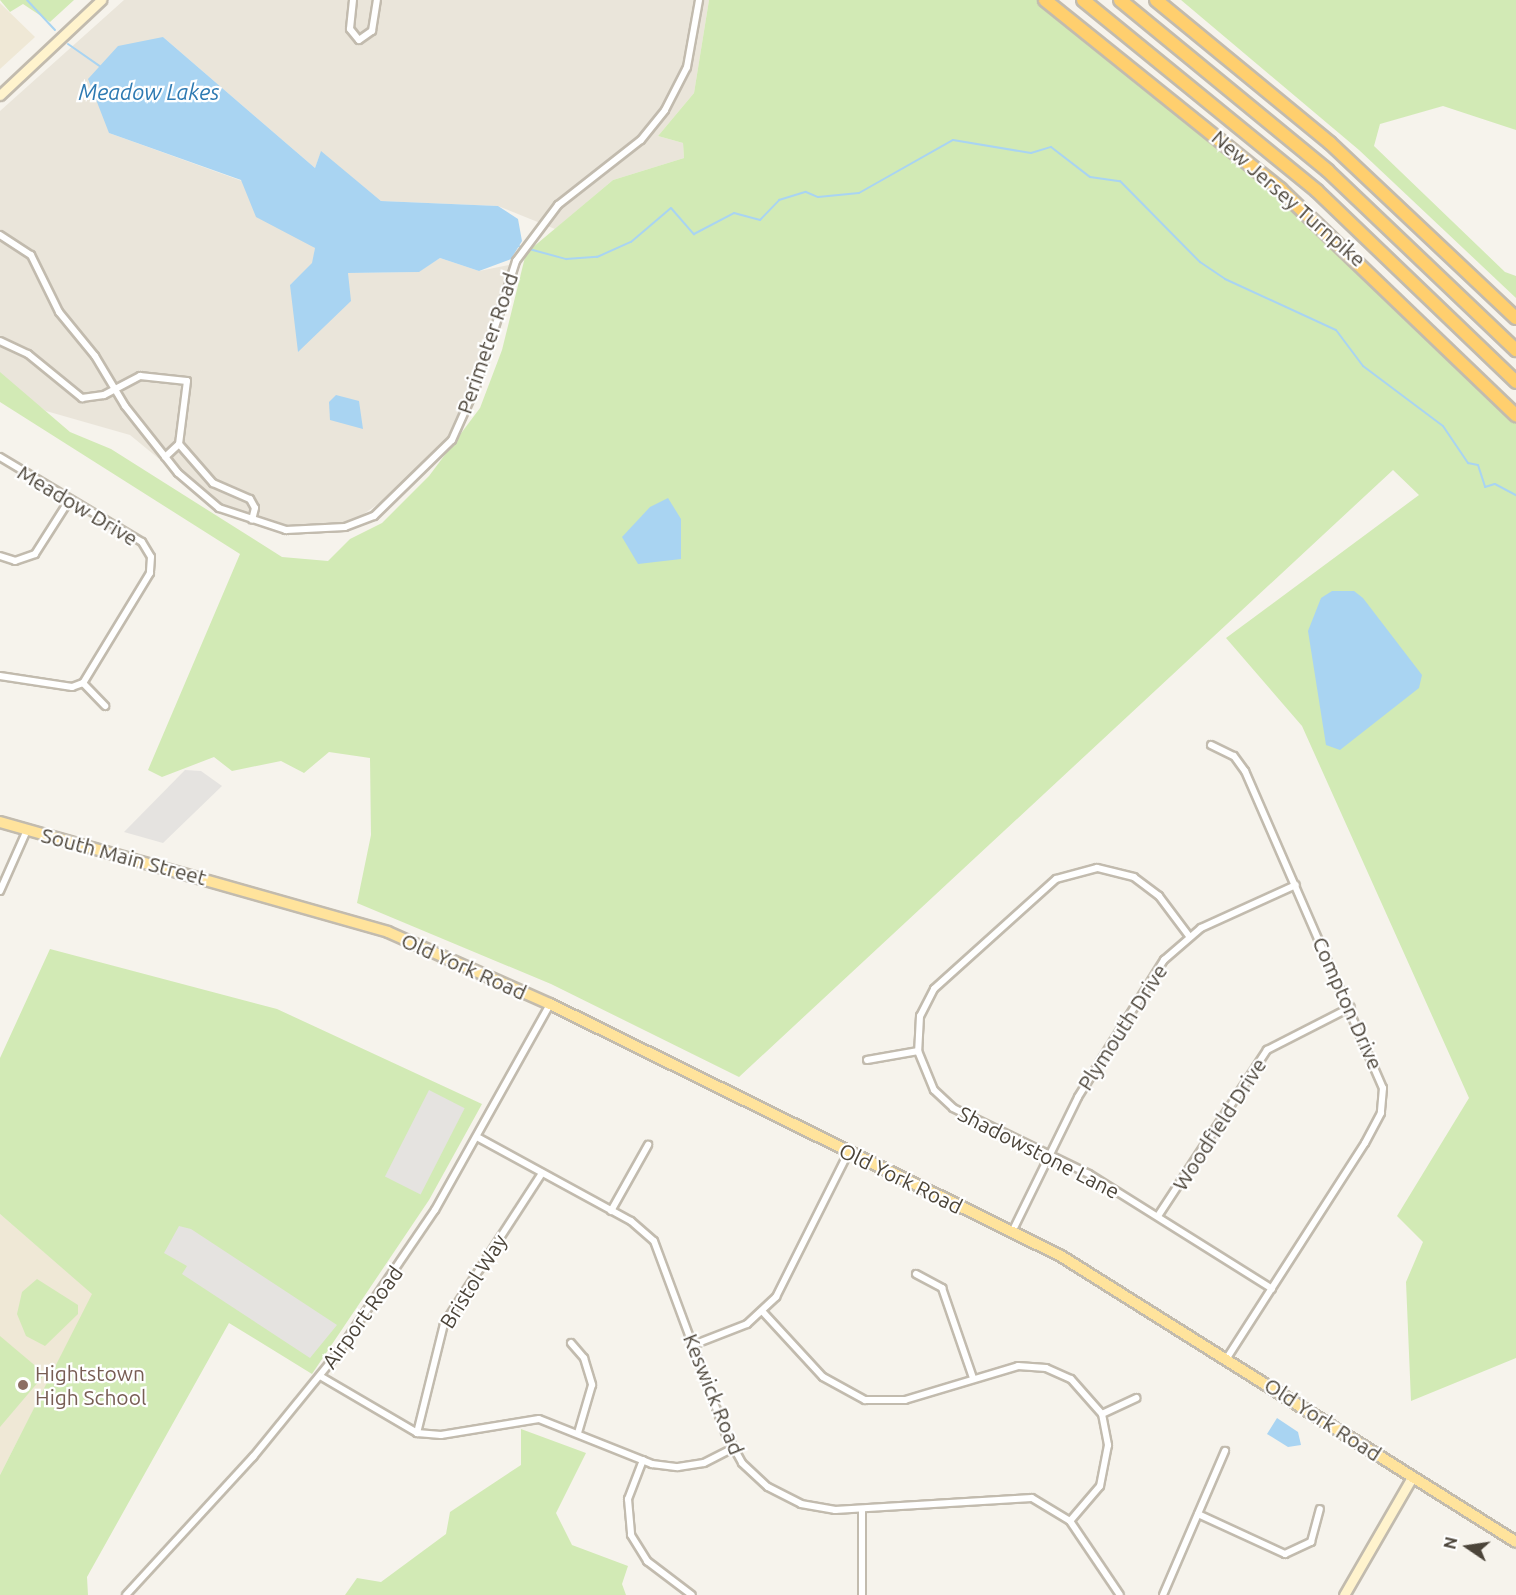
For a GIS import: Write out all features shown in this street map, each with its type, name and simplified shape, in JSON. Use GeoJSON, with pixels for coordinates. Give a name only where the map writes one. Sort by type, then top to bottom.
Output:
{"type":"FeatureCollection","features":[{"type":"Feature","properties":{"kind":"highway","name":"New Jersey Turnpike"},"geometry":{"type":"LineString","coordinates":[[1045,0],[1288,196],[1516,415]]}},
{"type":"Feature","properties":{"kind":"highway","name":"New Jersey Turnpike"},"geometry":{"type":"LineString","coordinates":[[1083,0],[1317,191],[1516,382]]}},
{"type":"Feature","properties":{"kind":"highway"},"geometry":{"type":"LineString","coordinates":[[1120,0],[1328,171],[1516,350]]}},
{"type":"Feature","properties":{"kind":"highway"},"geometry":{"type":"LineString","coordinates":[[1156,0],[1330,143],[1516,318]]}},
{"type":"Feature","properties":{"kind":"main road"},"geometry":{"type":"LineString","coordinates":[[0,95],[101,0]]}},
{"type":"Feature","properties":{"kind":"main road","name":"South Main Street"},"geometry":{"type":"LineString","coordinates":[[0,822],[249,889]]}},
{"type":"Feature","properties":{"kind":"main road","name":"Old York Road"},"geometry":{"type":"LineString","coordinates":[[249,889],[418,943],[550,1004],[1011,1232],[1227,1358],[1516,1542]]}},
{"type":"Feature","properties":{"kind":"main road"},"geometry":{"type":"LineString","coordinates":[[1344,1595],[1412,1477]]}},
{"type":"Feature","properties":{"kind":"street"},"geometry":{"type":"LineString","coordinates":[[353,0],[351,33],[367,39],[377,0]]}},
{"type":"Feature","properties":{"kind":"street","name":"Perimeter Road"},"geometry":{"type":"LineString","coordinates":[[0,235],[31,255],[59,312],[115,390],[165,457],[219,508],[286,530],[345,527],[374,516],[415,480],[452,440],[477,384],[516,261],[521,252],[558,205],[641,140],[665,110],[687,67],[699,0]]}},
{"type":"Feature","properties":{"kind":"street"},"geometry":{"type":"LineString","coordinates":[[0,341],[28,354],[75,396],[89,398],[115,390],[141,376],[188,381],[179,444],[165,457]]}},
{"type":"Feature","properties":{"kind":"street"},"geometry":{"type":"LineString","coordinates":[[179,444],[213,483],[250,499],[255,508],[252,520]]}},
{"type":"Feature","properties":{"kind":"street","name":"Meadow Drive"},"geometry":{"type":"LineString","coordinates":[[0,457],[142,542],[151,564],[83,683]]}},
{"type":"Feature","properties":{"kind":"street"},"geometry":{"type":"LineString","coordinates":[[0,556],[15,561],[35,554],[70,499]]}},
{"type":"Feature","properties":{"kind":"street"},"geometry":{"type":"LineString","coordinates":[[0,676],[72,687],[83,683],[105,706]]}},
{"type":"Feature","properties":{"kind":"street","name":"Compton Drive"},"geometry":{"type":"LineString","coordinates":[[1211,745],[1240,762],[1380,1076],[1381,1113],[1227,1358]]}},
{"type":"Feature","properties":{"kind":"street"},"geometry":{"type":"LineString","coordinates":[[0,891],[27,830]]}},
{"type":"Feature","properties":{"kind":"street","name":"Shadowstone Lane"},"geometry":{"type":"LineString","coordinates":[[1189,936],[1159,896],[1134,877],[1097,868],[1056,879],[934,989],[920,1016],[918,1052],[934,1090],[953,1108],[1049,1155],[1158,1216],[1272,1289]]}},
{"type":"Feature","properties":{"kind":"street","name":"Plymouth Drive"},"geometry":{"type":"LineString","coordinates":[[1011,1232],[1093,1070],[1164,960],[1189,936],[1296,885]]}},
{"type":"Feature","properties":{"kind":"street","name":"Airport Road"},"geometry":{"type":"LineString","coordinates":[[126,1595],[320,1376],[406,1255],[477,1137],[550,1004]]}},
{"type":"Feature","properties":{"kind":"street","name":"Woodfield Drive"},"geometry":{"type":"LineString","coordinates":[[1158,1216],[1268,1050],[1351,1007]]}},
{"type":"Feature","properties":{"kind":"street"},"geometry":{"type":"LineString","coordinates":[[867,1060],[918,1052]]}},
{"type":"Feature","properties":{"kind":"street","name":"Keswick Road"},"geometry":{"type":"LineString","coordinates":[[477,1137],[611,1211],[654,1241],[732,1449],[760,1482],[791,1500],[828,1509],[862,1509],[1022,1497],[1051,1506],[1070,1521],[1120,1595]]}},
{"type":"Feature","properties":{"kind":"street"},"geometry":{"type":"LineString","coordinates":[[611,1211],[648,1145]]}},
{"type":"Feature","properties":{"kind":"street"},"geometry":{"type":"LineString","coordinates":[[693,1345],[736,1330],[763,1312],[784,1285],[848,1153]]}},
{"type":"Feature","properties":{"kind":"street","name":"Bristol Way"},"geometry":{"type":"LineString","coordinates":[[417,1433],[444,1324],[542,1173]]}},
{"type":"Feature","properties":{"kind":"street"},"geometry":{"type":"LineString","coordinates":[[916,1274],[942,1288],[973,1378]]}},
{"type":"Feature","properties":{"kind":"street"},"geometry":{"type":"LineString","coordinates":[[763,1312],[823,1377],[866,1400],[905,1400],[1018,1366],[1047,1368],[1080,1386],[1102,1414],[1108,1445],[1104,1476],[1095,1496],[1070,1521]]}},
{"type":"Feature","properties":{"kind":"street"},"geometry":{"type":"LineString","coordinates":[[571,1343],[586,1362],[592,1385],[578,1432]]}},
{"type":"Feature","properties":{"kind":"street"},"geometry":{"type":"LineString","coordinates":[[320,1376],[417,1433],[450,1434],[531,1418],[578,1432],[643,1460],[692,1466],[732,1449]]}},
{"type":"Feature","properties":{"kind":"street"},"geometry":{"type":"LineString","coordinates":[[1102,1414],[1137,1398]]}},
{"type":"Feature","properties":{"kind":"street"},"geometry":{"type":"LineString","coordinates":[[1163,1595],[1225,1451]]}},
{"type":"Feature","properties":{"kind":"street"},"geometry":{"type":"LineString","coordinates":[[643,1460],[628,1498],[631,1535],[651,1565],[692,1595]]}},
{"type":"Feature","properties":{"kind":"street"},"geometry":{"type":"LineString","coordinates":[[862,1509],[862,1595]]}},
{"type":"Feature","properties":{"kind":"street"},"geometry":{"type":"LineString","coordinates":[[1198,1514],[1285,1554],[1311,1542],[1320,1509]]}},
{"type":"Feature","properties":{"kind":"shaded area"},"geometry":{"type":"Polygon","coordinates":[[[124,0],[709,0],[694,93],[658,136],[683,143],[684,158],[613,180],[555,229],[498,206],[381,201],[321,152],[315,168],[163,37],[109,133],[242,181],[315,248],[313,263],[290,285],[348,273],[418,272],[440,258],[479,271],[514,264],[477,384],[452,440],[421,474],[345,527],[311,532],[219,508],[130,435],[46,411],[0,380],[0,111],[124,0]]]}},
{"type":"Feature","properties":{"kind":"shaded area"},"geometry":{"type":"Polygon","coordinates":[[[0,3],[35,37],[0,69],[0,3]]]}},
{"type":"Feature","properties":{"kind":"shaded area"},"geometry":{"type":"Polygon","coordinates":[[[185,770],[201,771],[222,786],[163,843],[124,832],[185,770]]]}},
{"type":"Feature","properties":{"kind":"shaded area"},"geometry":{"type":"Polygon","coordinates":[[[429,1090],[465,1108],[421,1195],[385,1176],[429,1090]]]}},
{"type":"Feature","properties":{"kind":"shaded area","name":"Hightstown High School"},"geometry":{"type":"Polygon","coordinates":[[[0,1214],[93,1294],[0,1475],[0,1214]]]}},
{"type":"Feature","properties":{"kind":"shaded area"},"geometry":{"type":"Polygon","coordinates":[[[179,1226],[191,1229],[337,1325],[310,1358],[182,1274],[187,1266],[164,1253],[179,1226]]]}},
{"type":"Feature","properties":{"kind":"green space"},"geometry":{"type":"Polygon","coordinates":[[[0,0],[74,0],[50,22],[23,4],[10,12],[0,0]]]}},
{"type":"Feature","properties":{"kind":"green space"},"geometry":{"type":"Polygon","coordinates":[[[709,0],[1053,0],[1285,185],[1516,407],[1516,1358],[1411,1401],[1406,1282],[1423,1242],[1397,1216],[1469,1098],[1302,726],[1226,638],[1419,495],[1393,470],[739,1077],[551,984],[357,903],[371,835],[370,758],[329,752],[304,773],[281,761],[232,771],[214,757],[162,777],[148,770],[240,554],[0,402],[0,372],[70,432],[111,449],[282,557],[328,561],[350,539],[382,523],[429,476],[480,408],[502,350],[526,253],[613,180],[684,158],[683,143],[658,136],[694,93],[709,0]]]}},
{"type":"Feature","properties":{"kind":"green space"},"geometry":{"type":"Polygon","coordinates":[[[1181,0],[1516,0],[1516,130],[1443,106],[1380,124],[1374,146],[1505,272],[1516,276],[1516,298],[1359,150],[1181,0]]]}},
{"type":"Feature","properties":{"kind":"green space"},"geometry":{"type":"Polygon","coordinates":[[[50,949],[277,1009],[482,1104],[429,1200],[312,1374],[229,1323],[87,1577],[88,1595],[0,1595],[0,1475],[92,1294],[0,1214],[0,1058],[50,949]]]}},
{"type":"Feature","properties":{"kind":"green space"},"geometry":{"type":"Polygon","coordinates":[[[37,1279],[78,1305],[78,1314],[45,1346],[26,1336],[17,1314],[22,1292],[37,1279]]]}},
{"type":"Feature","properties":{"kind":"green space"},"geometry":{"type":"Polygon","coordinates":[[[0,1336],[45,1374],[0,1427],[0,1336]]]}},
{"type":"Feature","properties":{"kind":"green space"},"geometry":{"type":"Polygon","coordinates":[[[521,1429],[586,1453],[556,1513],[572,1545],[628,1566],[622,1584],[626,1595],[345,1595],[357,1578],[381,1582],[446,1534],[450,1512],[521,1465],[521,1429]]]}},
{"type":"Feature","properties":{"kind":"water","name":"Meadow Lakes"},"geometry":{"type":"Polygon","coordinates":[[[163,37],[315,168],[321,151],[381,201],[498,206],[518,219],[522,241],[511,259],[479,271],[440,258],[419,272],[348,273],[351,301],[298,352],[290,285],[312,263],[315,248],[256,217],[241,180],[109,133],[88,79],[118,46],[163,37]]]}},
{"type":"Feature","properties":{"kind":"water"},"geometry":{"type":"Polygon","coordinates":[[[336,395],[359,401],[363,429],[330,420],[329,402],[336,395]]]}},
{"type":"Feature","properties":{"kind":"water"},"geometry":{"type":"Polygon","coordinates":[[[668,498],[681,519],[681,559],[638,564],[622,537],[650,507],[668,498]]]}},
{"type":"Feature","properties":{"kind":"water"},"geometry":{"type":"Polygon","coordinates":[[[1332,591],[1354,591],[1363,598],[1422,675],[1419,688],[1340,750],[1326,745],[1308,631],[1321,598],[1332,591]]]}},
{"type":"Feature","properties":{"kind":"water"},"geometry":{"type":"Polygon","coordinates":[[[1277,1418],[1298,1432],[1301,1445],[1288,1447],[1267,1434],[1277,1418]]]}},
{"type":"Feature","properties":{"kind":"waterway"},"geometry":{"type":"LineString","coordinates":[[27,0],[55,30]]}},
{"type":"Feature","properties":{"kind":"waterway"},"geometry":{"type":"LineString","coordinates":[[68,44],[101,67]]}},
{"type":"Feature","properties":{"kind":"waterway"},"geometry":{"type":"LineString","coordinates":[[518,246],[566,259],[597,257],[631,242],[671,208],[694,234],[734,213],[760,220],[779,200],[806,192],[818,197],[859,193],[953,140],[1031,153],[1051,147],[1090,177],[1120,181],[1200,262],[1225,279],[1336,330],[1363,366],[1443,426],[1468,463],[1478,465],[1485,487],[1495,484],[1516,495]]}},
{"type":"Feature","properties":{"kind":"place","name":"Hightstown High School"},"geometry":{"type":"Point","coordinates":[23,1385]}}]}
